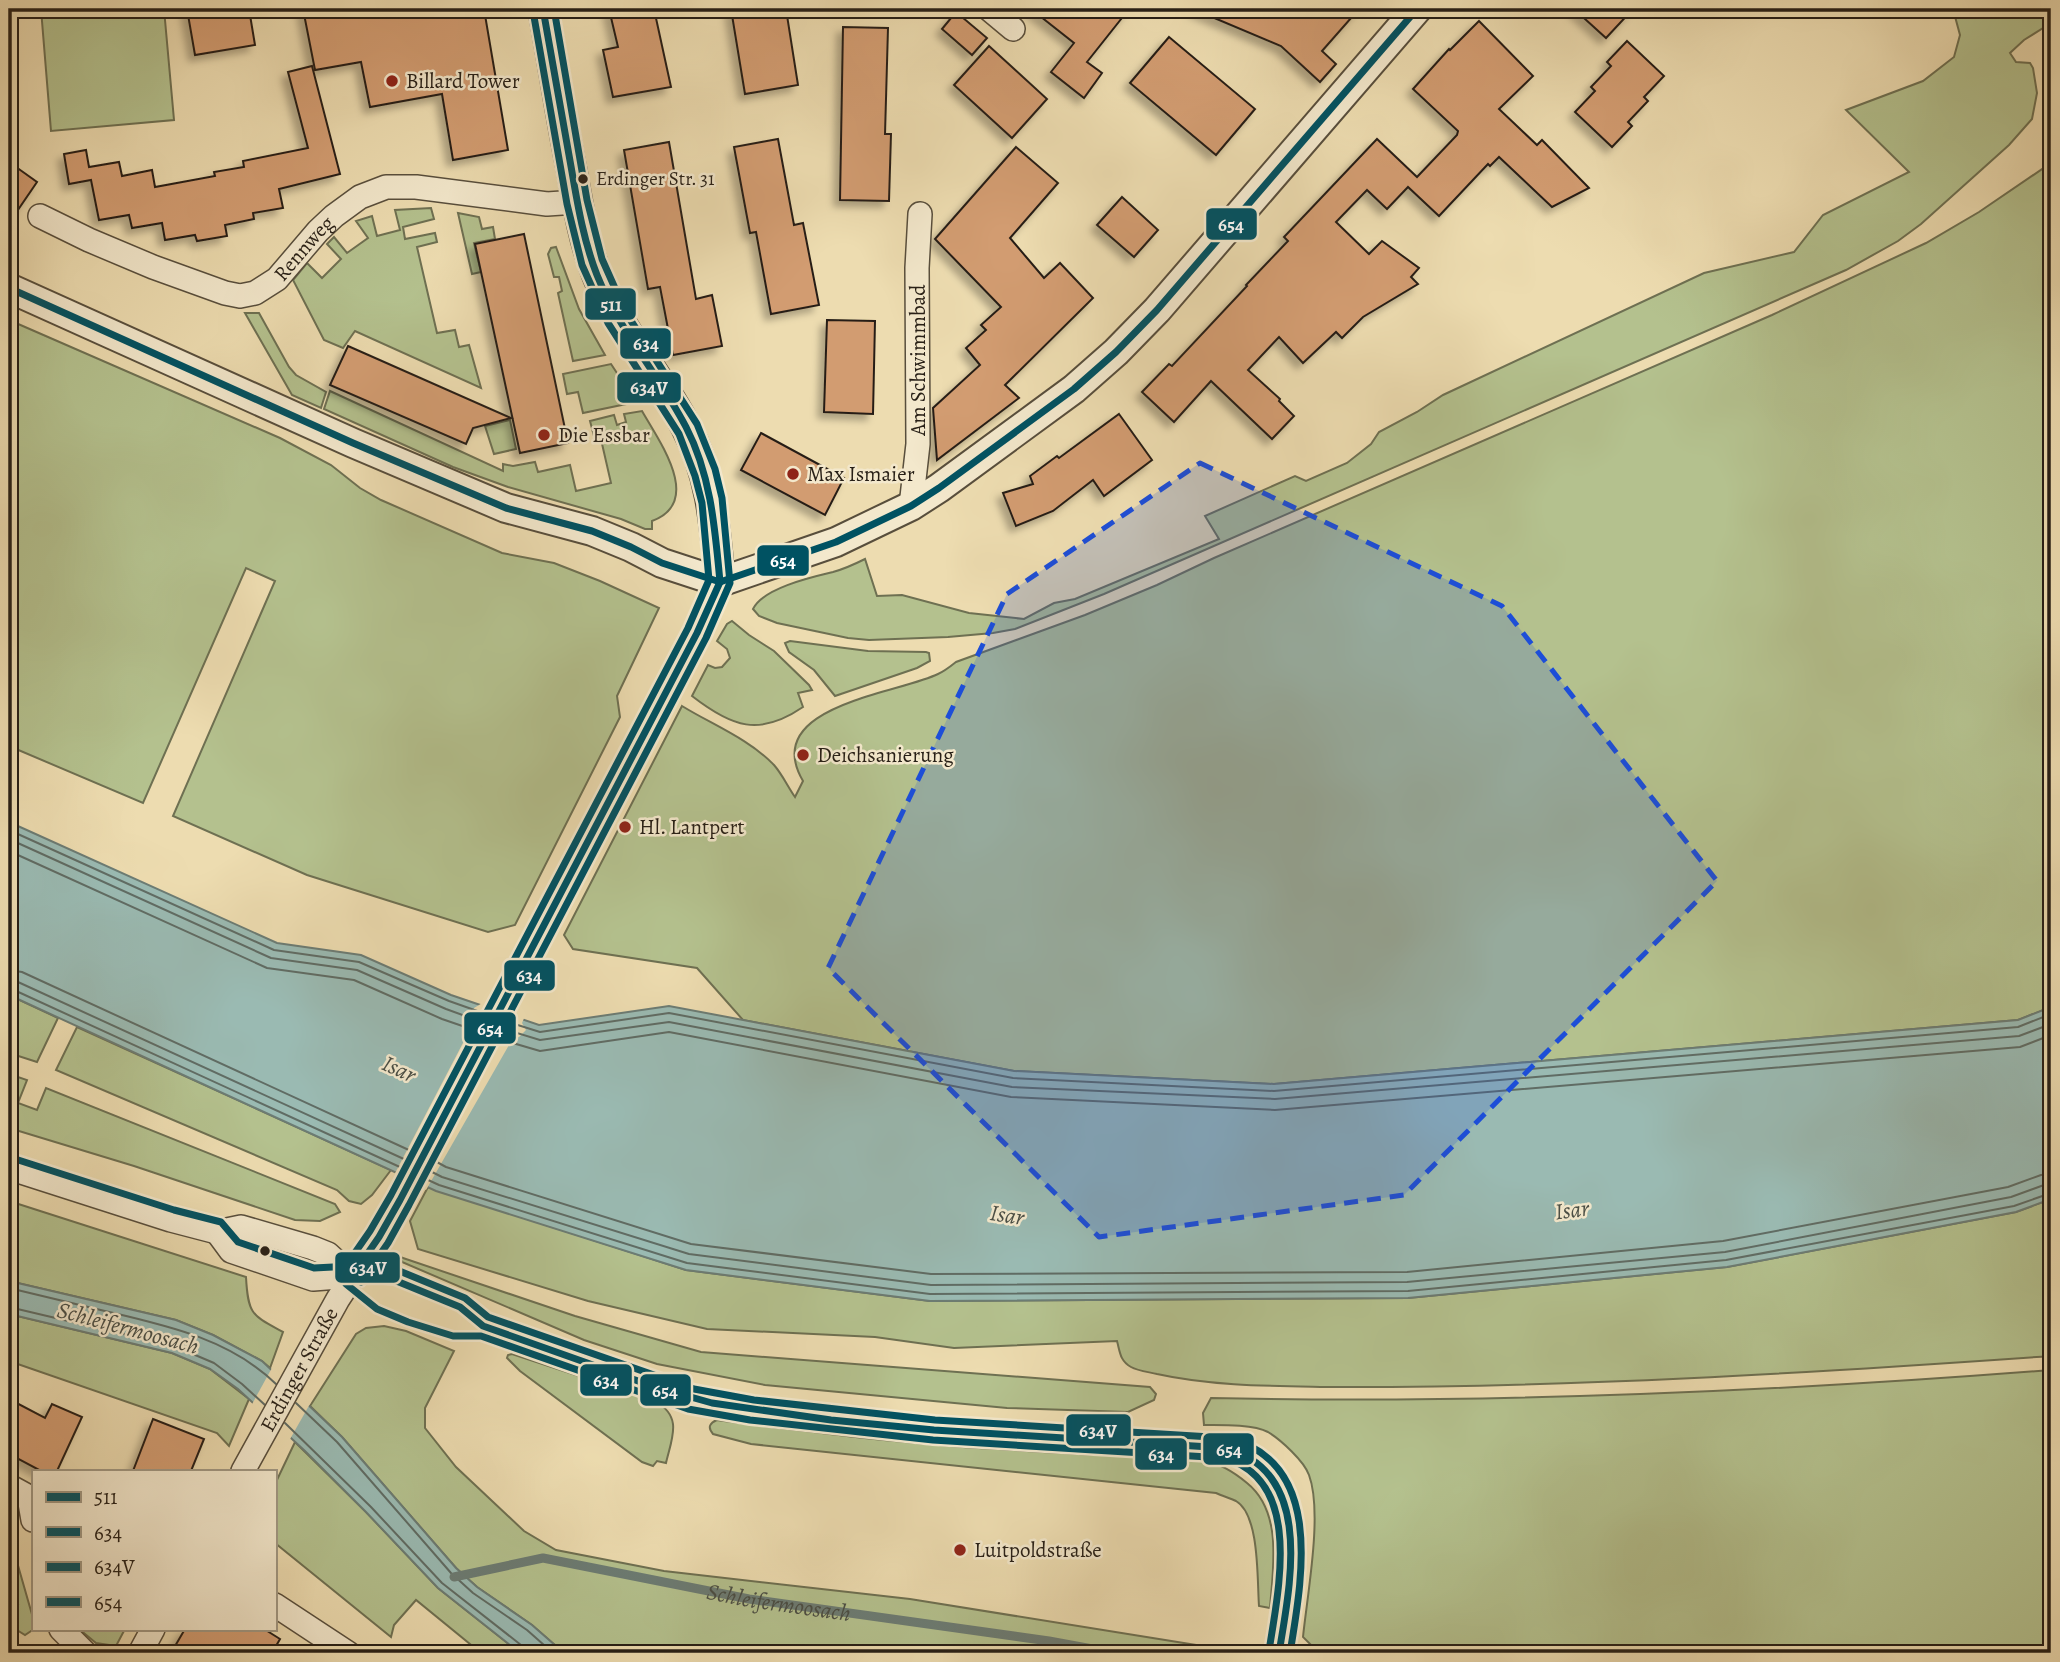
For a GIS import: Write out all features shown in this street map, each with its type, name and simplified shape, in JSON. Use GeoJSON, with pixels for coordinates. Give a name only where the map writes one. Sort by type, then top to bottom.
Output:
{"type":"FeatureCollection","features":[{"type":"Feature","properties":{"kind":"street","name":"Erdinger Straße"},"geometry":{"type":"LineString","coordinates":[[244,1470],[352,1276],[400,1200],[697,633],[720,582],[712,501],[697,450],[679,413],[617,317],[592,262],[577,202],[543,9]]}},
{"type":"Feature","properties":{"kind":"street"},"geometry":{"type":"LineString","coordinates":[[989,9],[1013,29]]}},
{"type":"Feature","properties":{"kind":"street"},"geometry":{"type":"LineString","coordinates":[[9,288],[483,499],[506,508],[592,531],[662,563],[720,582],[836,542],[911,506],[1074,389],[1116,352],[1157,310],[1417,9]]}},
{"type":"Feature","properties":{"kind":"street","name":"Rennweg"},"geometry":{"type":"LineString","coordinates":[[40,216],[153,267],[240,296],[255,293],[276,279],[318,230],[360,197],[386,187],[415,187],[547,204],[577,202]]}},
{"type":"Feature","properties":{"kind":"street","name":"Am Schwimmbad"},"geometry":{"type":"LineString","coordinates":[[911,506],[918,444],[917,268],[920,214]]}},
{"type":"Feature","properties":{"kind":"street"},"geometry":{"type":"LineString","coordinates":[[9,1168],[172,1220],[218,1232],[241,1227],[313,1248],[328,1254],[352,1276]]}},
{"type":"Feature","properties":{"kind":"street"},"geometry":{"type":"LineString","coordinates":[[9,1486],[31,1497]]}},
{"type":"Feature","properties":{"kind":"street"},"geometry":{"type":"LineString","coordinates":[[276,1606],[348,1653]]}},
{"type":"Feature","properties":{"kind":"street"},"geometry":{"type":"LineString","coordinates":[[62,1630],[85,1653]]}},
{"type":"Feature","properties":{"kind":"street"},"geometry":{"type":"LineString","coordinates":[[140,1653],[152,1630]]}},
{"type":"Feature","properties":{"kind":"highlighted area"},"geometry":{"type":"Polygon","coordinates":[[[1200,463],[1502,606],[1717,881],[1404,1195],[1099,1237],[828,968],[1007,594],[1200,463]]]}},
{"type":"Feature","properties":{"kind":"green space"},"geometry":{"type":"Polygon","coordinates":[[[41,9],[164,9],[174,120],[51,131],[41,9]]]}},
{"type":"Feature","properties":{"kind":"green space"},"geometry":{"type":"Polygon","coordinates":[[[1953,9],[2051,9],[2051,23],[2024,40],[2010,53],[2016,62],[2030,63],[2033,68],[2037,93],[2032,119],[2009,145],[1921,224],[1898,241],[1846,270],[1104,594],[1015,629],[948,637],[869,640],[777,623],[759,616],[753,609],[758,602],[777,589],[865,559],[877,596],[902,595],[969,613],[1024,619],[1054,603],[1075,599],[1219,539],[1205,516],[1295,476],[1306,481],[1347,463],[1371,444],[1379,432],[1443,395],[1704,273],[1794,252],[1823,215],[1909,172],[1846,110],[1923,81],[1954,57],[1960,35],[1953,9]]]}},
{"type":"Feature","properties":{"kind":"green space"},"geometry":{"type":"Polygon","coordinates":[[[2051,163],[2051,1007],[2018,1020],[1274,1084],[1014,1071],[743,1020],[697,968],[573,949],[564,935],[682,706],[742,740],[764,756],[777,769],[795,797],[803,781],[794,756],[800,735],[816,719],[839,707],[938,674],[956,662],[1085,615],[1157,585],[1772,315],[1926,243],[1979,212],[2051,163]]]}},
{"type":"Feature","properties":{"kind":"green space"},"geometry":{"type":"Polygon","coordinates":[[[431,208],[434,219],[403,227],[405,239],[435,233],[437,242],[417,247],[437,333],[455,330],[459,347],[469,345],[481,388],[355,331],[343,348],[324,340],[293,280],[307,263],[322,278],[341,259],[327,244],[334,237],[347,253],[368,238],[356,221],[372,216],[377,236],[400,230],[395,210],[431,208]]]}},
{"type":"Feature","properties":{"kind":"green space"},"geometry":{"type":"Polygon","coordinates":[[[458,213],[479,217],[482,229],[493,227],[495,239],[474,243],[481,272],[472,274],[458,213]]]}},
{"type":"Feature","properties":{"kind":"green space"},"geometry":{"type":"Polygon","coordinates":[[[556,247],[579,309],[605,355],[573,361],[558,293],[562,291],[559,277],[554,277],[548,254],[551,248],[556,247]]]}},
{"type":"Feature","properties":{"kind":"green space"},"geometry":{"type":"Polygon","coordinates":[[[245,313],[259,313],[289,367],[296,375],[326,392],[321,408],[292,395],[245,313]]]}},
{"type":"Feature","properties":{"kind":"green space"},"geometry":{"type":"Polygon","coordinates":[[[9,320],[280,438],[331,465],[360,488],[381,500],[502,553],[554,563],[659,608],[617,696],[620,717],[515,925],[488,932],[307,875],[173,816],[275,581],[246,568],[143,803],[9,746],[9,320]]]}},
{"type":"Feature","properties":{"kind":"green space"},"geometry":{"type":"Polygon","coordinates":[[[611,364],[636,402],[583,413],[578,392],[567,394],[563,374],[611,364]]]}},
{"type":"Feature","properties":{"kind":"green space"},"geometry":{"type":"Polygon","coordinates":[[[330,391],[503,471],[503,464],[513,466],[535,462],[538,472],[570,465],[576,491],[611,483],[600,435],[594,436],[590,421],[614,415],[617,425],[626,422],[624,414],[642,411],[673,470],[675,500],[667,512],[652,521],[652,529],[645,529],[621,519],[508,487],[453,467],[324,409],[330,391]]]}},
{"type":"Feature","properties":{"kind":"green space"},"geometry":{"type":"Polygon","coordinates":[[[510,420],[516,449],[494,454],[485,426],[510,420]]]}},
{"type":"Feature","properties":{"kind":"green space"},"geometry":{"type":"Polygon","coordinates":[[[732,621],[774,651],[809,685],[812,690],[798,693],[803,707],[773,722],[746,724],[720,715],[692,696],[708,665],[722,667],[730,658],[727,649],[717,641],[727,624],[732,621]]]}},
{"type":"Feature","properties":{"kind":"green space"},"geometry":{"type":"Polygon","coordinates":[[[790,641],[868,651],[926,652],[929,653],[930,661],[835,696],[814,670],[789,652],[785,643],[790,641]]]}},
{"type":"Feature","properties":{"kind":"green space"},"geometry":{"type":"Polygon","coordinates":[[[9,995],[58,1018],[37,1062],[9,1053],[9,995]]]}},
{"type":"Feature","properties":{"kind":"green space"},"geometry":{"type":"Polygon","coordinates":[[[77,1027],[391,1170],[372,1195],[361,1204],[349,1201],[337,1190],[56,1070],[77,1027]]]}},
{"type":"Feature","properties":{"kind":"green space"},"geometry":{"type":"Polygon","coordinates":[[[9,1074],[27,1080],[18,1103],[37,1110],[46,1088],[335,1204],[340,1212],[320,1221],[295,1220],[134,1166],[9,1128],[9,1074]]]}},
{"type":"Feature","properties":{"kind":"green space"},"geometry":{"type":"Polygon","coordinates":[[[428,1187],[686,1270],[930,1301],[1408,1298],[1727,1267],[2016,1212],[2051,1199],[2051,1356],[1780,1374],[1507,1385],[1326,1387],[1198,1381],[1131,1367],[1123,1359],[1117,1341],[954,1348],[875,1337],[707,1329],[588,1301],[418,1249],[410,1221],[428,1187]]]}},
{"type":"Feature","properties":{"kind":"green space"},"geometry":{"type":"Polygon","coordinates":[[[9,1201],[246,1277],[250,1307],[264,1322],[283,1332],[270,1368],[213,1335],[176,1320],[9,1281],[9,1201]]]}},
{"type":"Feature","properties":{"kind":"green space"},"geometry":{"type":"Polygon","coordinates":[[[238,1237],[302,1256],[299,1263],[238,1242],[238,1237]]]}},
{"type":"Feature","properties":{"kind":"green space"},"geometry":{"type":"Polygon","coordinates":[[[400,1257],[575,1316],[701,1352],[1150,1387],[1156,1394],[1154,1400],[1128,1412],[1007,1408],[765,1385],[657,1364],[584,1340],[402,1262],[400,1257]]]}},
{"type":"Feature","properties":{"kind":"green space"},"geometry":{"type":"Polygon","coordinates":[[[9,1314],[172,1353],[210,1369],[249,1399],[229,1446],[217,1433],[9,1361],[9,1314]]]}},
{"type":"Feature","properties":{"kind":"green space"},"geometry":{"type":"Polygon","coordinates":[[[384,1326],[406,1331],[454,1351],[425,1408],[425,1428],[456,1467],[524,1531],[556,1550],[664,1571],[910,1599],[1221,1649],[1230,1653],[564,1653],[532,1625],[477,1587],[456,1568],[342,1437],[310,1406],[356,1334],[366,1328],[384,1326]]]}},
{"type":"Feature","properties":{"kind":"green space"},"geometry":{"type":"Polygon","coordinates":[[[512,1354],[655,1401],[664,1407],[673,1428],[666,1463],[657,1461],[653,1466],[642,1462],[520,1371],[507,1358],[512,1354]]]}},
{"type":"Feature","properties":{"kind":"green space"},"geometry":{"type":"Polygon","coordinates":[[[2051,1370],[2051,1653],[1319,1653],[1303,1637],[1315,1511],[1309,1475],[1292,1451],[1268,1432],[1245,1426],[1204,1425],[1203,1413],[1211,1398],[1527,1398],[1737,1390],[2051,1370]]]}},
{"type":"Feature","properties":{"kind":"green space"},"geometry":{"type":"Polygon","coordinates":[[[717,1420],[928,1444],[1177,1458],[1215,1464],[1247,1483],[1266,1509],[1271,1525],[1274,1559],[1270,1608],[1259,1606],[1256,1549],[1244,1508],[1236,1501],[1216,1493],[751,1444],[713,1434],[710,1426],[717,1420]]]}},
{"type":"Feature","properties":{"kind":"green space"},"geometry":{"type":"Polygon","coordinates":[[[295,1442],[438,1588],[520,1653],[481,1653],[416,1600],[394,1625],[391,1637],[276,1544],[276,1482],[295,1442]]]}},
{"type":"Feature","properties":{"kind":"green space"},"geometry":{"type":"Polygon","coordinates":[[[15,1555],[32,1614],[32,1630],[25,1635],[9,1625],[18,1605],[9,1599],[9,1558],[15,1555]]]}},
{"type":"Feature","properties":{"kind":"green space"},"geometry":{"type":"Polygon","coordinates":[[[80,1630],[124,1630],[116,1646],[96,1643],[80,1630]]]}},
{"type":"Feature","properties":{"kind":"water","name":"Isar"},"geometry":{"type":"Polygon","coordinates":[[[9,822],[277,943],[361,955],[451,995],[539,1025],[669,1006],[1014,1071],[1274,1084],[2018,1020],[2051,1007],[2051,1199],[2016,1212],[1727,1267],[1408,1298],[930,1301],[686,1270],[436,1191],[9,995],[9,822]]]}},
{"type":"Feature","properties":{"kind":"water"},"geometry":{"type":"Polygon","coordinates":[[[9,1281],[176,1320],[213,1335],[262,1361],[342,1437],[456,1568],[477,1587],[532,1625],[564,1653],[520,1653],[438,1588],[305,1451],[238,1389],[210,1369],[172,1353],[9,1314],[9,1281]]]}},
{"type":"Feature","properties":{"kind":"pier"},"geometry":{"type":"Polygon","coordinates":[[[484,1002],[525,1016],[522,1023],[526,1030],[519,1037],[513,1038],[426,1190],[394,1175],[476,1018],[474,1008],[484,1002]]]}},
{"type":"Feature","properties":{"kind":"pier"},"geometry":{"type":"Polygon","coordinates":[[[273,1366],[311,1402],[289,1441],[251,1406],[273,1366]]]}},
{"type":"Feature","properties":{"kind":"building"},"geometry":{"type":"Polygon","coordinates":[[[187,9],[249,9],[255,45],[195,55],[187,9]]]}},
{"type":"Feature","properties":{"kind":"building"},"geometry":{"type":"Polygon","coordinates":[[[303,9],[484,9],[508,150],[453,160],[442,94],[370,107],[361,62],[315,70],[303,9]]]}},
{"type":"Feature","properties":{"kind":"building"},"geometry":{"type":"Polygon","coordinates":[[[609,9],[654,9],[671,87],[613,97],[603,50],[618,47],[609,9]]]}},
{"type":"Feature","properties":{"kind":"building"},"geometry":{"type":"Polygon","coordinates":[[[731,9],[786,9],[798,85],[745,94],[731,9]]]}},
{"type":"Feature","properties":{"kind":"building"},"geometry":{"type":"Polygon","coordinates":[[[1031,9],[1129,9],[1087,62],[1102,73],[1084,98],[1051,72],[1074,43],[1031,9]]]}},
{"type":"Feature","properties":{"kind":"building"},"geometry":{"type":"Polygon","coordinates":[[[1193,9],[1359,9],[1322,51],[1336,64],[1320,82],[1281,46],[1193,9]]]}},
{"type":"Feature","properties":{"kind":"building"},"geometry":{"type":"Polygon","coordinates":[[[1574,9],[1633,9],[1606,38],[1574,9]]]}},
{"type":"Feature","properties":{"kind":"building"},"geometry":{"type":"Polygon","coordinates":[[[956,12],[987,38],[972,55],[942,29],[956,12]]]}},
{"type":"Feature","properties":{"kind":"building"},"geometry":{"type":"Polygon","coordinates":[[[1479,21],[1533,76],[1499,109],[1537,145],[1542,140],[1589,188],[1552,207],[1499,157],[1490,166],[1488,164],[1439,216],[1408,187],[1387,209],[1367,190],[1336,222],[1369,254],[1382,241],[1419,268],[1411,277],[1418,284],[1363,317],[1342,338],[1336,332],[1303,363],[1279,337],[1248,370],[1280,399],[1294,416],[1272,439],[1211,381],[1174,422],[1142,392],[1169,364],[1172,366],[1247,286],[1288,241],[1284,237],[1377,139],[1417,177],[1457,135],[1458,131],[1413,89],[1479,21]]]}},
{"type":"Feature","properties":{"kind":"building"},"geometry":{"type":"Polygon","coordinates":[[[843,27],[888,28],[885,134],[891,134],[889,201],[840,200],[843,27]]]}},
{"type":"Feature","properties":{"kind":"building"},"geometry":{"type":"Polygon","coordinates":[[[1169,37],[1255,109],[1216,155],[1130,83],[1169,37]]]}},
{"type":"Feature","properties":{"kind":"building"},"geometry":{"type":"Polygon","coordinates":[[[1627,41],[1664,76],[1644,97],[1648,101],[1628,122],[1632,126],[1612,147],[1575,112],[1595,91],[1591,87],[1611,66],[1607,62],[1627,41]]]}},
{"type":"Feature","properties":{"kind":"building"},"geometry":{"type":"Polygon","coordinates":[[[989,46],[1047,99],[1012,138],[954,85],[989,46]]]}},
{"type":"Feature","properties":{"kind":"building"},"geometry":{"type":"Polygon","coordinates":[[[312,66],[340,174],[279,189],[283,208],[253,213],[254,219],[225,225],[227,236],[197,241],[195,235],[165,240],[162,223],[132,228],[129,215],[99,220],[91,180],[69,184],[64,154],[86,150],[89,167],[119,162],[122,176],[152,170],[155,187],[215,176],[214,172],[244,167],[243,161],[308,148],[288,72],[312,66]]]}},
{"type":"Feature","properties":{"kind":"building"},"geometry":{"type":"Polygon","coordinates":[[[778,139],[794,225],[803,223],[819,305],[771,314],[756,232],[750,233],[734,147],[778,139]]]}},
{"type":"Feature","properties":{"kind":"building"},"geometry":{"type":"Polygon","coordinates":[[[669,142],[696,299],[712,295],[722,346],[673,355],[660,287],[648,289],[624,150],[669,142]]]}},
{"type":"Feature","properties":{"kind":"building"},"geometry":{"type":"Polygon","coordinates":[[[1016,147],[1058,183],[1010,238],[1044,278],[1060,263],[1093,298],[1005,385],[1019,398],[937,460],[933,408],[980,365],[966,348],[986,330],[981,325],[1001,307],[935,239],[1016,147]]]}},
{"type":"Feature","properties":{"kind":"building"},"geometry":{"type":"Polygon","coordinates":[[[9,162],[37,182],[9,223],[9,162]]]}},
{"type":"Feature","properties":{"kind":"building"},"geometry":{"type":"Polygon","coordinates":[[[1122,197],[1158,230],[1134,257],[1097,225],[1122,197]]]}},
{"type":"Feature","properties":{"kind":"building"},"geometry":{"type":"Polygon","coordinates":[[[524,234],[568,443],[520,453],[475,244],[524,234]]]}},
{"type":"Feature","properties":{"kind":"building"},"geometry":{"type":"Polygon","coordinates":[[[827,320],[875,321],[873,414],[824,412],[827,320]]]}},
{"type":"Feature","properties":{"kind":"building"},"geometry":{"type":"Polygon","coordinates":[[[348,346],[511,418],[473,428],[466,444],[330,385],[348,346]]]}},
{"type":"Feature","properties":{"kind":"building"},"geometry":{"type":"Polygon","coordinates":[[[1119,414],[1152,460],[1104,496],[1093,480],[1053,511],[1016,526],[1003,493],[1033,484],[1030,476],[1119,414]]]}},
{"type":"Feature","properties":{"kind":"building","name":"Max Ismaier"},"geometry":{"type":"Polygon","coordinates":[[[761,433],[844,478],[825,515],[741,470],[761,433]]]}},
{"type":"Feature","properties":{"kind":"building"},"geometry":{"type":"Polygon","coordinates":[[[9,1399],[45,1418],[52,1404],[82,1417],[57,1470],[39,1470],[9,1454],[9,1399]]]}},
{"type":"Feature","properties":{"kind":"building"},"geometry":{"type":"Polygon","coordinates":[[[153,1419],[204,1439],[191,1470],[133,1470],[153,1419]]]}},
{"type":"Feature","properties":{"kind":"building"},"geometry":{"type":"Polygon","coordinates":[[[184,1630],[266,1630],[280,1639],[272,1653],[171,1653],[184,1630]]]}},
{"type":"Feature","properties":{"kind":"waterway","name":"Schleifermoosach"},"geometry":{"type":"LineString","coordinates":[[454,1577],[543,1558],[749,1599],[1049,1641],[1114,1653]]}},
{"type":"Feature","properties":{"kind":"transit line","name":"511"},"geometry":{"type":"LineString","coordinates":[[543,9],[588,250],[616,315],[675,408],[694,445],[710,503],[720,582]]}},
{"type":"Feature","properties":{"kind":"transit line","name":"634"},"geometry":{"type":"LineString","coordinates":[[361,1282],[388,1243],[409,1205],[706,638],[730,583],[722,498],[715,469],[697,424],[626,313],[602,259],[587,200],[554,9]]}},
{"type":"Feature","properties":{"kind":"transit line","name":"654"},"geometry":{"type":"LineString","coordinates":[[352,1276],[400,1200],[697,633],[720,582],[836,542],[911,506],[1074,389],[1116,352],[1157,310],[1417,9]]}},
{"type":"Feature","properties":{"kind":"transit line","name":"634V"},"geometry":{"type":"LineString","coordinates":[[343,1270],[391,1195],[688,628],[709,580],[702,503],[679,434],[608,323],[582,265],[567,204],[533,11]]}},
{"type":"Feature","properties":{"kind":"transit line","name":"511"},"geometry":{"type":"LineString","coordinates":[[9,288],[353,443],[506,508],[592,531],[662,563],[720,582]]}},
{"type":"Feature","properties":{"kind":"transit line","name":"634V"},"geometry":{"type":"LineString","coordinates":[[12,1158],[174,1210],[221,1222],[238,1242],[314,1268],[352,1266],[397,1270],[465,1298],[488,1317],[694,1389],[754,1400],[935,1420],[1227,1438],[1258,1451],[1280,1471],[1293,1497],[1300,1526],[1301,1559],[1290,1653]]}},
{"type":"Feature","properties":{"kind":"transit line","name":"654"},"geometry":{"type":"LineString","coordinates":[[352,1276],[394,1280],[460,1307],[483,1326],[655,1387],[712,1403],[831,1420],[934,1430],[1226,1448],[1254,1461],[1273,1481],[1285,1506],[1290,1534],[1291,1565],[1279,1653]]}},
{"type":"Feature","properties":{"kind":"transit line","name":"634"},"geometry":{"type":"LineString","coordinates":[[346,1284],[377,1309],[408,1322],[453,1336],[481,1336],[688,1409],[750,1420],[933,1440],[1224,1458],[1249,1470],[1266,1489],[1276,1513],[1280,1569],[1269,1651]]}},
{"type":"Feature","properties":{"kind":"place","name":"Billard Tower"},"geometry":{"type":"Point","coordinates":[392,81]}},
{"type":"Feature","properties":{"kind":"place","name":"Erdinger Str. 31"},"geometry":{"type":"Point","coordinates":[583,179]}},
{"type":"Feature","properties":{"kind":"place","name":"Die Essbar"},"geometry":{"type":"Point","coordinates":[544,435]}},
{"type":"Feature","properties":{"kind":"place","name":"Max Ismaier"},"geometry":{"type":"Point","coordinates":[793,474]}},
{"type":"Feature","properties":{"kind":"place","name":"Deichsanierung"},"geometry":{"type":"Point","coordinates":[803,755]}},
{"type":"Feature","properties":{"kind":"place","name":"Hl. Lantpert"},"geometry":{"type":"Point","coordinates":[625,827]}},
{"type":"Feature","properties":{"kind":"place","name":"Luitpoldstraße"},"geometry":{"type":"Point","coordinates":[960,1550]}}]}
